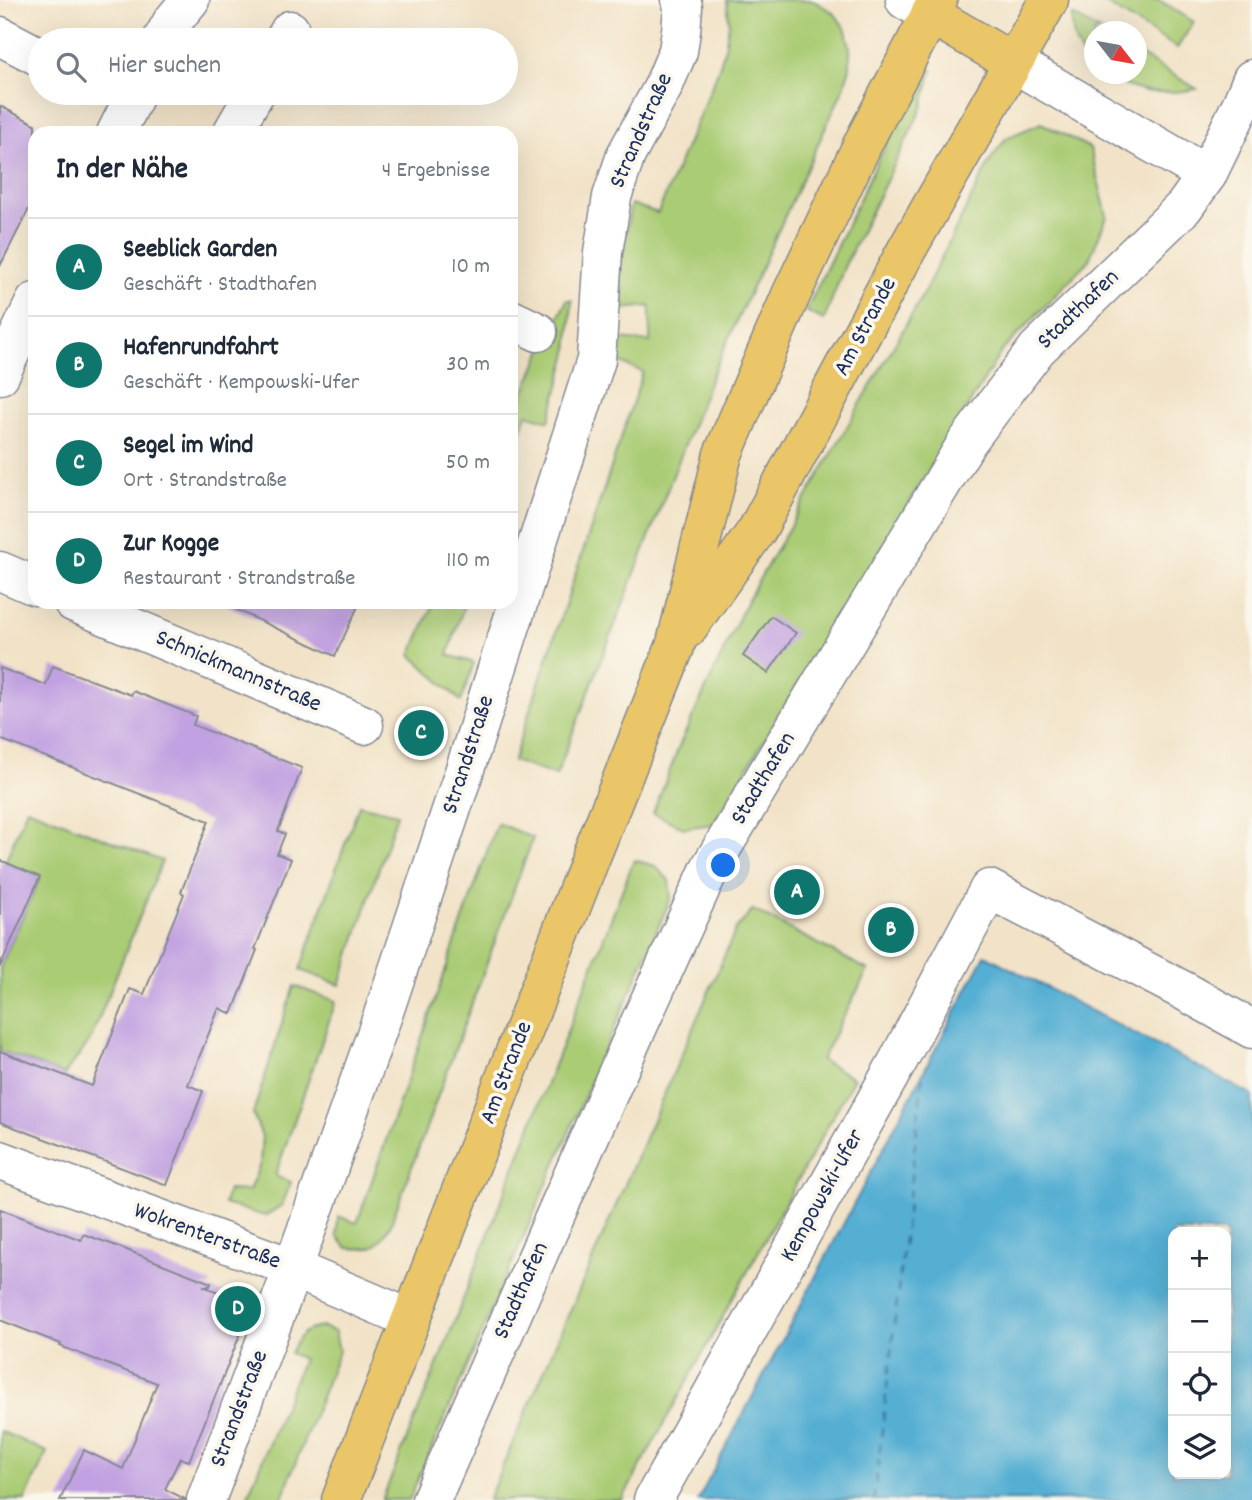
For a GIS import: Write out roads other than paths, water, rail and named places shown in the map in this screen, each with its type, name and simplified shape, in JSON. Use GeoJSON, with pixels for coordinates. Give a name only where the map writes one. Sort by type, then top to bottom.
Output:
{"type":"FeatureCollection","features":[{"type":"Feature","properties":{"kind":"main road","name":"Am Strande"},"geometry":{"type":"LineString","coordinates":[[675,647],[757,530],[906,251],[1049,0]]}},
{"type":"Feature","properties":{"kind":"main road","name":"Am Strande"},"geometry":{"type":"LineString","coordinates":[[341,1500],[675,647],[723,454],[791,295],[925,4]]}},
{"type":"Feature","properties":{"kind":"main road"},"geometry":{"type":"LineString","coordinates":[[925,4],[1012,62]]}},
{"type":"Feature","properties":{"kind":"street"},"geometry":{"type":"LineString","coordinates":[[169,28],[190,0]]}},
{"type":"Feature","properties":{"kind":"street","name":"Strandstraße"},"geometry":{"type":"LineString","coordinates":[[518,603],[596,360],[603,252],[612,197],[626,155],[663,87],[678,51],[683,7],[681,0]]}},
{"type":"Feature","properties":{"kind":"street"},"geometry":{"type":"LineString","coordinates":[[0,36],[28,51]]}},
{"type":"Feature","properties":{"kind":"street"},"geometry":{"type":"LineString","coordinates":[[1012,62],[1207,175]]}},
{"type":"Feature","properties":{"kind":"street","name":"Stadthafen"},"geometry":{"type":"LineString","coordinates":[[431,1500],[711,866],[968,442],[1037,349],[1184,207],[1207,175],[1252,79]]}},
{"type":"Feature","properties":{"kind":"street"},"geometry":{"type":"LineString","coordinates":[[236,126],[248,105]]}},
{"type":"Feature","properties":{"kind":"street"},"geometry":{"type":"LineString","coordinates":[[0,375],[28,317]]}},
{"type":"Feature","properties":{"kind":"street"},"geometry":{"type":"LineString","coordinates":[[0,571],[28,583]]}},
{"type":"Feature","properties":{"kind":"street","name":"Schnickmannstraße"},"geometry":{"type":"LineString","coordinates":[[90,609],[364,725]]}},
{"type":"Feature","properties":{"kind":"street","name":"Strandstraße"},"geometry":{"type":"LineString","coordinates":[[206,1500],[293,1268],[385,1009],[516,609]]}},
{"type":"Feature","properties":{"kind":"street","name":"Kempowski-Ufer"},"geometry":{"type":"LineString","coordinates":[[653,1500],[898,1061],[989,889],[1252,1029]]}},
{"type":"Feature","properties":{"kind":"street","name":"Wokrenterstraße"},"geometry":{"type":"LineString","coordinates":[[0,1160],[293,1268],[411,1319]]}},
{"type":"Feature","properties":{"kind":"water"},"geometry":{"type":"Polygon","coordinates":[[[985,955],[1252,1095],[1252,1500],[698,1500],[985,955]]]}},
{"type":"Feature","properties":{"kind":"place","name":"Segel im Wind"},"geometry":{"type":"Point","coordinates":[421,733]}},
{"type":"Feature","properties":{"kind":"place","name":"Seeblick Garden"},"geometry":{"type":"Point","coordinates":[797,892]}},
{"type":"Feature","properties":{"kind":"place","name":"Hafenrundfahrt"},"geometry":{"type":"Point","coordinates":[891,930]}},
{"type":"Feature","properties":{"kind":"place","name":"Zur Kogge"},"geometry":{"type":"Point","coordinates":[238,1309]}}]}
